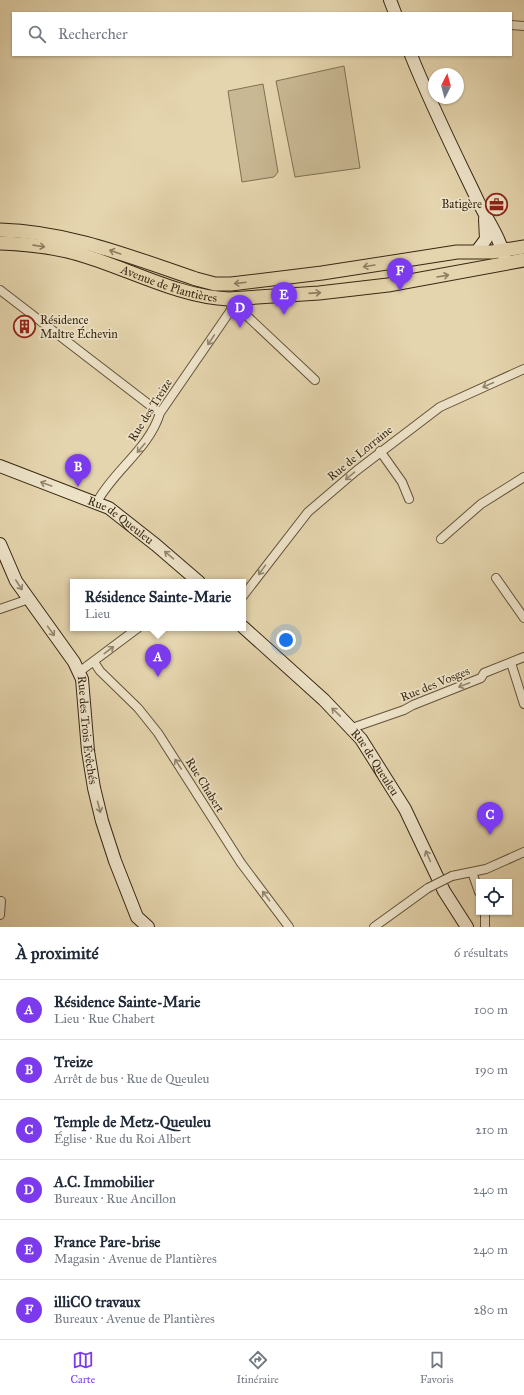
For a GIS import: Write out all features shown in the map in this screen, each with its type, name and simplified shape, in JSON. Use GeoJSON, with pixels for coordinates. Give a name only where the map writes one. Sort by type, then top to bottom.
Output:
{"type":"FeatureCollection","features":[{"type":"Feature","properties":{"kind":"main road","name":"Avenue de Plantières"},"geometry":{"type":"LineString","coordinates":[[0,230],[39,232],[84,241],[196,280],[215,284],[231,284],[311,275],[458,252],[503,250],[524,247]]}},
{"type":"Feature","properties":{"kind":"main road","name":"Avenue de Plantières"},"geometry":{"type":"LineString","coordinates":[[0,243],[37,246],[79,254],[194,294],[231,303],[247,299],[382,286],[524,260]]}},
{"type":"Feature","properties":{"kind":"street"},"geometry":{"type":"LineString","coordinates":[[390,0],[395,12]]}},
{"type":"Feature","properties":{"kind":"street"},"geometry":{"type":"LineString","coordinates":[[512,25],[524,26]]}},
{"type":"Feature","properties":{"kind":"street"},"geometry":{"type":"LineString","coordinates":[[411,56],[485,216],[501,242],[507,263]]}},
{"type":"Feature","properties":{"kind":"street"},"geometry":{"type":"LineString","coordinates":[[477,251],[486,240],[485,216]]}},
{"type":"Feature","properties":{"kind":"street"},"geometry":{"type":"LineString","coordinates":[[0,290],[160,413]]}},
{"type":"Feature","properties":{"kind":"street"},"geometry":{"type":"LineString","coordinates":[[246,316],[247,299]]}},
{"type":"Feature","properties":{"kind":"street"},"geometry":{"type":"LineString","coordinates":[[231,303],[315,380]]}},
{"type":"Feature","properties":{"kind":"street","name":"Rue des Treize"},"geometry":{"type":"LineString","coordinates":[[97,502],[156,427],[160,413],[231,303]]}},
{"type":"Feature","properties":{"kind":"street","name":"Rue de Lorraine"},"geometry":{"type":"LineString","coordinates":[[246,592],[308,512],[380,451],[440,407],[524,369]]}},
{"type":"Feature","properties":{"kind":"street"},"geometry":{"type":"LineString","coordinates":[[380,451],[402,482],[409,499]]}},
{"type":"Feature","properties":{"kind":"street","name":"Rue de Queuleu"},"geometry":{"type":"LineString","coordinates":[[2,468],[97,502],[109,508],[148,538],[196,579]]}},
{"type":"Feature","properties":{"kind":"street"},"geometry":{"type":"LineString","coordinates":[[441,539],[481,504],[524,477]]}},
{"type":"Feature","properties":{"kind":"street","name":"Rue des Trois Évêchés"},"geometry":{"type":"LineString","coordinates":[[0,544],[16,581],[74,662],[82,679],[88,751],[94,788],[115,861],[142,925]]}},
{"type":"Feature","properties":{"kind":"street"},"geometry":{"type":"LineString","coordinates":[[496,578],[524,618]]}},
{"type":"Feature","properties":{"kind":"street"},"geometry":{"type":"LineString","coordinates":[[0,609],[29,599]]}},
{"type":"Feature","properties":{"kind":"street","name":"Rue de Queuleu"},"geometry":{"type":"LineString","coordinates":[[246,630],[352,728],[364,743],[405,809],[444,891],[467,927]]}},
{"type":"Feature","properties":{"kind":"street"},"geometry":{"type":"LineString","coordinates":[[79,672],[134,631]]}},
{"type":"Feature","properties":{"kind":"street","name":"Rue des Vosges"},"geometry":{"type":"LineString","coordinates":[[352,728],[404,710],[481,678],[484,673],[524,657]]}},
{"type":"Feature","properties":{"kind":"street","name":"Rue Chabert"},"geometry":{"type":"LineString","coordinates":[[94,662],[100,671],[138,708],[158,733],[241,863],[289,927]]}},
{"type":"Feature","properties":{"kind":"street"},"geometry":{"type":"LineString","coordinates":[[511,663],[524,704]]}},
{"type":"Feature","properties":{"kind":"street"},"geometry":{"type":"LineString","coordinates":[[374,927],[428,888],[452,876],[472,872],[504,862],[524,852]]}},
{"type":"Feature","properties":{"kind":"street"},"geometry":{"type":"LineString","coordinates":[[472,872],[476,883]]}},
{"type":"Feature","properties":{"kind":"street"},"geometry":{"type":"LineString","coordinates":[[0,915],[1,901]]}},
{"type":"Feature","properties":{"kind":"street"},"geometry":{"type":"LineString","coordinates":[[485,915],[485,927]]}},
{"type":"Feature","properties":{"kind":"shaded area"},"geometry":{"type":"Polygon","coordinates":[[[344,66],[360,168],[295,177],[276,81],[344,66]]]}},
{"type":"Feature","properties":{"kind":"shaded area"},"geometry":{"type":"Polygon","coordinates":[[[263,84],[278,172],[274,177],[242,182],[228,91],[263,84]]]}},
{"type":"Feature","properties":{"kind":"place","name":"Batigère"},"geometry":{"type":"Point","coordinates":[497,204]}},
{"type":"Feature","properties":{"kind":"place","name":"illiCO travaux"},"geometry":{"type":"Point","coordinates":[400,291]}},
{"type":"Feature","properties":{"kind":"place","name":"France Pare-brise"},"geometry":{"type":"Point","coordinates":[284,315]}},
{"type":"Feature","properties":{"kind":"place","name":"Résidence Maître Échevin"},"geometry":{"type":"Point","coordinates":[25,327]}},
{"type":"Feature","properties":{"kind":"place","name":"A.C. Immobilier"},"geometry":{"type":"Point","coordinates":[240,328]}},
{"type":"Feature","properties":{"kind":"place","name":"Treize"},"geometry":{"type":"Point","coordinates":[78,487]}},
{"type":"Feature","properties":{"kind":"place","name":"Résidence Sainte-Marie"},"geometry":{"type":"Point","coordinates":[158,677]}},
{"type":"Feature","properties":{"kind":"place","name":"Temple de Metz-Queuleu"},"geometry":{"type":"Point","coordinates":[490,835]}}]}
